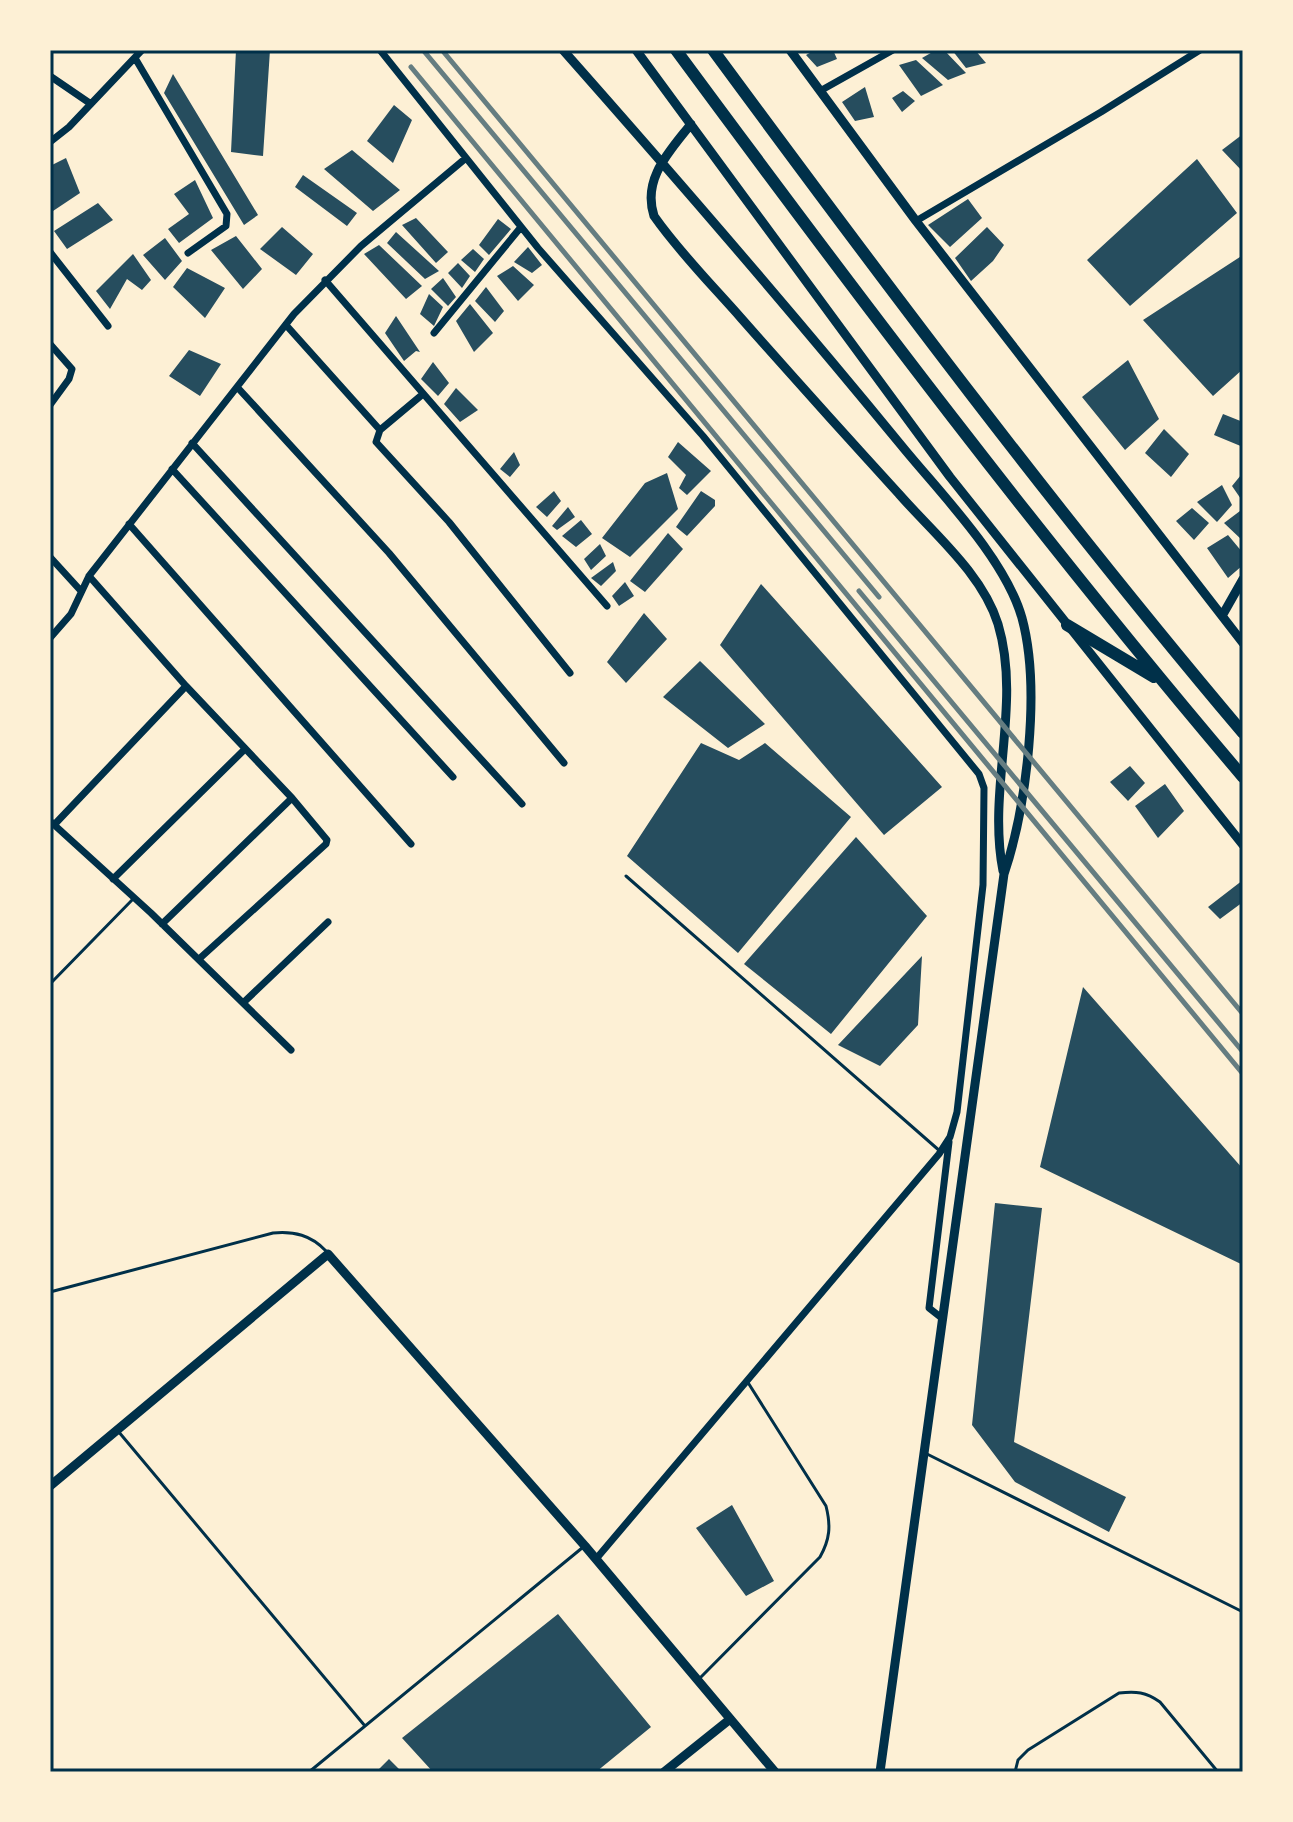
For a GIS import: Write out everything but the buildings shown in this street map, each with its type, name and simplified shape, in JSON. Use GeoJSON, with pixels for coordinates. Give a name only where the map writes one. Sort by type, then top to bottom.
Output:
{"type":"FeatureCollection","features":[{"type":"Feature","properties":{"kind":"highway"},"geometry":{"type":"LineString","coordinates":[[676,50],[903,354],[1037,527],[1243,777]]}},
{"type":"Feature","properties":{"kind":"highway"},"geometry":{"type":"LineString","coordinates":[[713,50],[926,336],[1243,733]]}},
{"type":"Feature","properties":{"kind":"highway"},"geometry":{"type":"LineString","coordinates":[[1067,625],[1164,683]]}},
{"type":"Feature","properties":{"kind":"street"},"geometry":{"type":"LineString","coordinates":[[50,142],[69,127],[142,50]]}},
{"type":"Feature","properties":{"kind":"street"},"geometry":{"type":"LineString","coordinates":[[380,50],[521,227],[703,436],[979,774],[985,801],[983,885],[959,1100],[950,1137],[929,1308],[943,1319]]}},
{"type":"Feature","properties":{"kind":"street"},"geometry":{"type":"LineString","coordinates":[[563,50],[848,380],[979,540],[1006,582],[1021,616],[1028,653],[1028,736],[1019,820],[1004,874],[880,1772]]}},
{"type":"Feature","properties":{"kind":"street"},"geometry":{"type":"LineString","coordinates":[[636,50],[950,477],[1243,845]]}},
{"type":"Feature","properties":{"kind":"street"},"geometry":{"type":"LineString","coordinates":[[790,50],[916,221],[1243,643]]}},
{"type":"Feature","properties":{"kind":"street"},"geometry":{"type":"LineString","coordinates":[[820,91],[893,50]]}},
{"type":"Feature","properties":{"kind":"street"},"geometry":{"type":"LineString","coordinates":[[916,221],[1200,50]]}},
{"type":"Feature","properties":{"kind":"street"},"geometry":{"type":"LineString","coordinates":[[135,58],[227,214],[226,226],[188,253]]}},
{"type":"Feature","properties":{"kind":"street"},"geometry":{"type":"LineString","coordinates":[[50,76],[91,104]]}},
{"type":"Feature","properties":{"kind":"street"},"geometry":{"type":"LineString","coordinates":[[691,124],[654,177],[650,203],[654,216],[959,561],[982,590],[997,623],[1005,661],[1007,703],[997,812],[997,841],[1004,874]]}},
{"type":"Feature","properties":{"kind":"street"},"geometry":{"type":"LineString","coordinates":[[50,638],[71,614],[89,576],[286,325],[325,280],[466,158]]}},
{"type":"Feature","properties":{"kind":"street"},"geometry":{"type":"LineString","coordinates":[[434,333],[521,227]]}},
{"type":"Feature","properties":{"kind":"street"},"geometry":{"type":"LineString","coordinates":[[50,252],[108,326]]}},
{"type":"Feature","properties":{"kind":"street"},"geometry":{"type":"LineString","coordinates":[[325,280],[607,606]]}},
{"type":"Feature","properties":{"kind":"street"},"geometry":{"type":"LineString","coordinates":[[286,325],[380,430]]}},
{"type":"Feature","properties":{"kind":"street"},"geometry":{"type":"LineString","coordinates":[[50,344],[72,369],[69,379],[50,405]]}},
{"type":"Feature","properties":{"kind":"street"},"geometry":{"type":"LineString","coordinates":[[238,388],[389,553],[564,763]]}},
{"type":"Feature","properties":{"kind":"street"},"geometry":{"type":"LineString","coordinates":[[423,394],[380,430],[376,436],[380,447],[449,522],[570,673]]}},
{"type":"Feature","properties":{"kind":"street"},"geometry":{"type":"LineString","coordinates":[[192,443],[522,804]]}},
{"type":"Feature","properties":{"kind":"street"},"geometry":{"type":"LineString","coordinates":[[172,469],[453,777]]}},
{"type":"Feature","properties":{"kind":"street"},"geometry":{"type":"LineString","coordinates":[[129,524],[411,844]]}},
{"type":"Feature","properties":{"kind":"street"},"geometry":{"type":"LineString","coordinates":[[50,558],[81,591]]}},
{"type":"Feature","properties":{"kind":"street"},"geometry":{"type":"LineString","coordinates":[[89,576],[326,838],[326,844],[199,959]]}},
{"type":"Feature","properties":{"kind":"street"},"geometry":{"type":"LineString","coordinates":[[1222,616],[1243,579]]}},
{"type":"Feature","properties":{"kind":"street"},"geometry":{"type":"LineString","coordinates":[[186,686],[52,823],[199,959],[291,1050]]}},
{"type":"Feature","properties":{"kind":"street"},"geometry":{"type":"LineString","coordinates":[[113,879],[245,749]]}},
{"type":"Feature","properties":{"kind":"street"},"geometry":{"type":"LineString","coordinates":[[162,924],[292,798]]}},
{"type":"Feature","properties":{"kind":"street"},"geometry":{"type":"LineString","coordinates":[[243,1003],[328,922]]}},
{"type":"Feature","properties":{"kind":"street"},"geometry":{"type":"LineString","coordinates":[[596,1559],[941,1152],[950,1137]]}},
{"type":"Feature","properties":{"kind":"street"},"geometry":{"type":"LineString","coordinates":[[50,1486],[328,1254],[585,1546],[775,1772]]}},
{"type":"Feature","properties":{"kind":"street"},"geometry":{"type":"LineString","coordinates":[[664,1772],[729,1720]]}},
{"type":"Feature","properties":{"kind":"lane"},"geometry":{"type":"LineString","coordinates":[[626,876],[941,1152]]}},
{"type":"Feature","properties":{"kind":"lane"},"geometry":{"type":"LineString","coordinates":[[50,984],[134,898]]}},
{"type":"Feature","properties":{"kind":"lane"},"geometry":{"type":"LineString","coordinates":[[50,1292],[273,1233],[298,1234],[319,1244],[328,1254]]}},
{"type":"Feature","properties":{"kind":"lane"},"geometry":{"type":"LineString","coordinates":[[697,1681],[820,1557],[829,1541],[830,1522],[826,1506],[747,1381]]}},
{"type":"Feature","properties":{"kind":"lane"},"geometry":{"type":"LineString","coordinates":[[118,1431],[365,1726]]}},
{"type":"Feature","properties":{"kind":"lane"},"geometry":{"type":"LineString","coordinates":[[925,1453],[1243,1612]]}},
{"type":"Feature","properties":{"kind":"lane"},"geometry":{"type":"LineString","coordinates":[[309,1772],[585,1546]]}},
{"type":"Feature","properties":{"kind":"lane"},"geometry":{"type":"LineString","coordinates":[[1015,1772],[1018,1760],[1028,1750],[1119,1693],[1135,1691],[1149,1694],[1160,1702],[1218,1772]]}},
{"type":"Feature","properties":{"kind":"railway"},"geometry":{"type":"LineString","coordinates":[[423,50],[879,597]]}},
{"type":"Feature","properties":{"kind":"railway"},"geometry":{"type":"LineString","coordinates":[[442,50],[1243,1014]]}},
{"type":"Feature","properties":{"kind":"railway"},"geometry":{"type":"LineString","coordinates":[[411,67],[1243,1074]]}},
{"type":"Feature","properties":{"kind":"railway"},"geometry":{"type":"LineString","coordinates":[[859,591],[1243,1052]]}}]}
